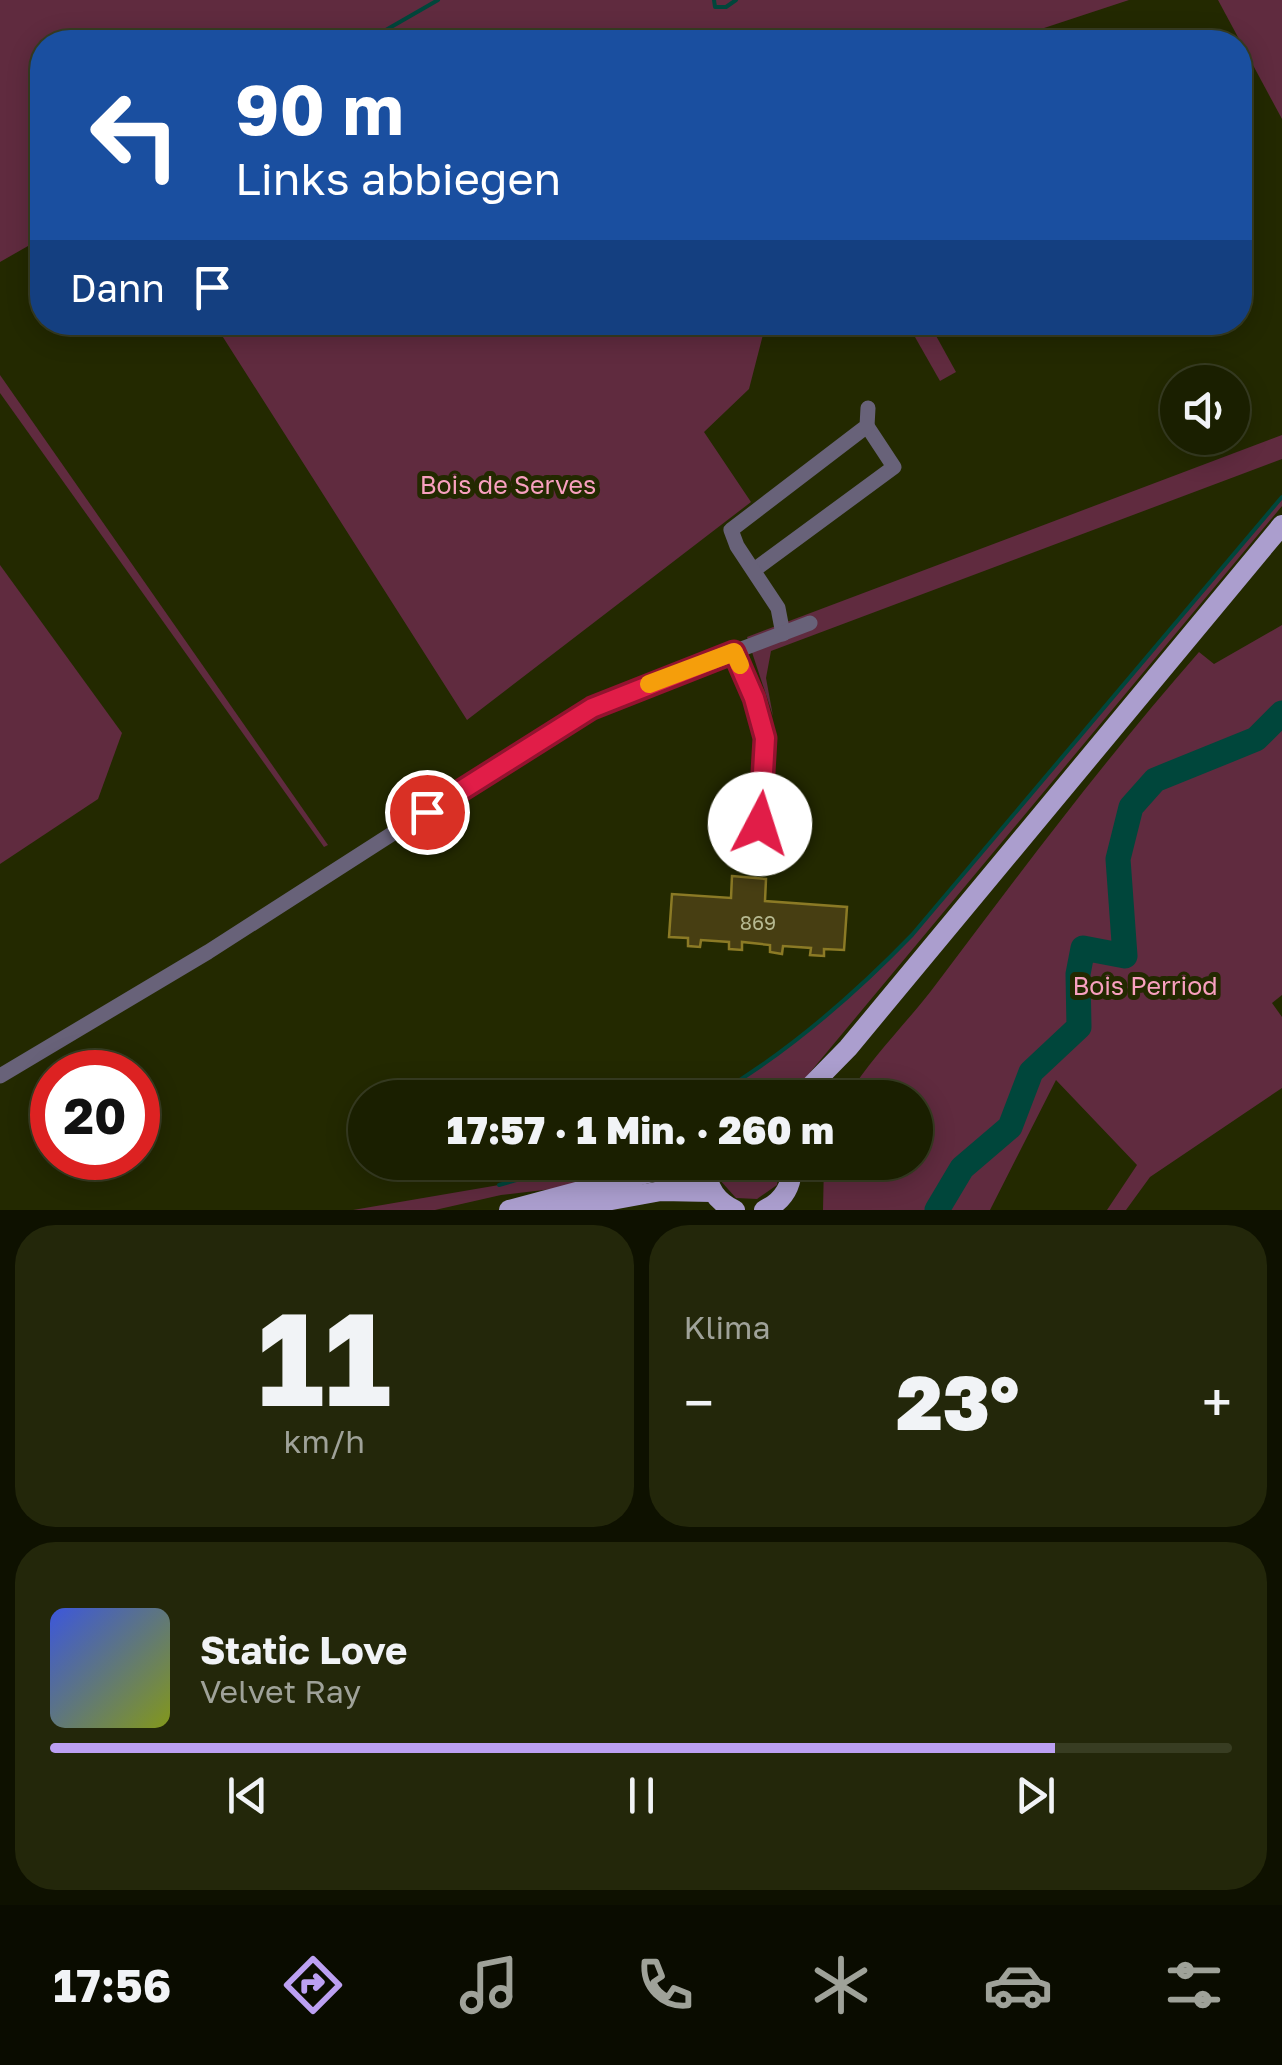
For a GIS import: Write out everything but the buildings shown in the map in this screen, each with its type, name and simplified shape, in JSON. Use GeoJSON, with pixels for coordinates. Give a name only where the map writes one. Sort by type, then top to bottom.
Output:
{"type":"FeatureCollection","features":[{"type":"Feature","properties":{"kind":"main road"},"geometry":{"type":"LineString","coordinates":[[817,1080],[848,1048],[1282,525]]}},
{"type":"Feature","properties":{"kind":"main road"},"geometry":{"type":"LineString","coordinates":[[828,1080],[848,1048]]}},
{"type":"Feature","properties":{"kind":"main road"},"geometry":{"type":"LineString","coordinates":[[508,1210],[621,1180]]}},
{"type":"Feature","properties":{"kind":"main road"},"geometry":{"type":"LineString","coordinates":[[707,1180],[712,1192],[735,1210]]}},
{"type":"Feature","properties":{"kind":"main road"},"geometry":{"type":"LineString","coordinates":[[556,1210],[661,1192],[712,1192]]}},
{"type":"Feature","properties":{"kind":"main road"},"geometry":{"type":"LineString","coordinates":[[764,1210],[788,1201]]}},
{"type":"Feature","properties":{"kind":"lane"},"geometry":{"type":"LineString","coordinates":[[754,570],[894,468],[867,426],[868,408]]}},
{"type":"Feature","properties":{"kind":"lane"},"geometry":{"type":"LineString","coordinates":[[782,634],[778,608],[736,546],[731,530],[867,426]]}},
{"type":"Feature","properties":{"kind":"lane"},"geometry":{"type":"LineString","coordinates":[[0,1076],[208,952],[557,728],[633,690],[810,623]]}},
{"type":"Feature","properties":{"kind":"lane"},"geometry":{"type":"LineString","coordinates":[[734,652],[754,698],[765,738],[760,824]]}},
{"type":"Feature","properties":{"kind":"green space"},"geometry":{"type":"Polygon","coordinates":[[[0,0],[1129,0],[1038,30],[30,30],[30,245],[0,262],[0,0]]]}},
{"type":"Feature","properties":{"kind":"green space"},"geometry":{"type":"Polygon","coordinates":[[[1218,0],[1282,0],[1282,119],[1252,63],[1252,30],[1234,30],[1218,0]]]}},
{"type":"Feature","properties":{"kind":"green space","name":"Bois de Serves"},"geometry":{"type":"Polygon","coordinates":[[[222,335],[763,335],[749,389],[704,432],[751,502],[467,720],[222,335]]]}},
{"type":"Feature","properties":{"kind":"green space"},"geometry":{"type":"Polygon","coordinates":[[[914,335],[936,335],[956,372],[940,381],[914,335]]]}},
{"type":"Feature","properties":{"kind":"green space"},"geometry":{"type":"Polygon","coordinates":[[[0,375],[328,845],[324,847],[0,393],[0,375]]]}},
{"type":"Feature","properties":{"kind":"green space"},"geometry":{"type":"Polygon","coordinates":[[[1282,435],[1282,459],[771,651],[766,678],[773,716],[747,637],[1229,455],[1250,455],[1250,447],[1282,435]]]}},
{"type":"Feature","properties":{"kind":"green space"},"geometry":{"type":"Polygon","coordinates":[[[1282,497],[1282,506],[804,1080],[739,1080],[817,1023],[912,935],[1282,497]]]}},
{"type":"Feature","properties":{"kind":"green space"},"geometry":{"type":"Polygon","coordinates":[[[0,565],[122,733],[98,799],[0,864],[0,565]]]}},
{"type":"Feature","properties":{"kind":"green space","name":"Bois Perriod"},"geometry":{"type":"Polygon","coordinates":[[[1282,625],[1282,995],[1272,1003],[1282,1017],[1282,1088],[1150,1177],[1126,1210],[1107,1210],[1137,1165],[1056,1080],[990,1210],[823,1210],[824,1180],[933,1180],[933,1080],[859,1080],[1065,815],[1199,652],[1214,664],[1282,625]]]}},
{"type":"Feature","properties":{"kind":"green space"},"geometry":{"type":"Polygon","coordinates":[[[517,1180],[587,1180],[435,1210],[353,1210],[517,1180]]]}},
{"type":"Feature","properties":{"kind":"green space"},"geometry":{"type":"Polygon","coordinates":[[[720,1180],[778,1180],[777,1185],[757,1199],[736,1198],[720,1180]]]}},
{"type":"Feature","properties":{"kind":"waterway"},"geometry":{"type":"LineString","coordinates":[[386,30],[438,0]]}},
{"type":"Feature","properties":{"kind":"waterway"},"geometry":{"type":"LineString","coordinates":[[714,0],[715,7],[726,7],[736,0]]}},
{"type":"Feature","properties":{"kind":"waterway"},"geometry":{"type":"LineString","coordinates":[[739,1080],[817,1023],[912,935],[1282,497]]}},
{"type":"Feature","properties":{"kind":"waterway"},"geometry":{"type":"LineString","coordinates":[[937,1210],[962,1168],[1010,1127],[1031,1072],[1079,1027],[1078,974],[1083,948],[1125,956],[1118,859],[1131,807],[1155,780],[1256,739],[1282,713]]}},
{"type":"Feature","properties":{"kind":"waterway"},"geometry":{"type":"LineString","coordinates":[[499,1185],[516,1180]]}},
{"type":"Feature","properties":{"kind":"slow traffic"},"geometry":{"type":"LineString","coordinates":[[649,684],[734,652],[740,665]]}},
{"type":"Feature","properties":{"kind":"route"},"geometry":{"type":"LineString","coordinates":[[427,812],[592,708],[734,652],[754,698],[765,738],[760,824]]}}]}
